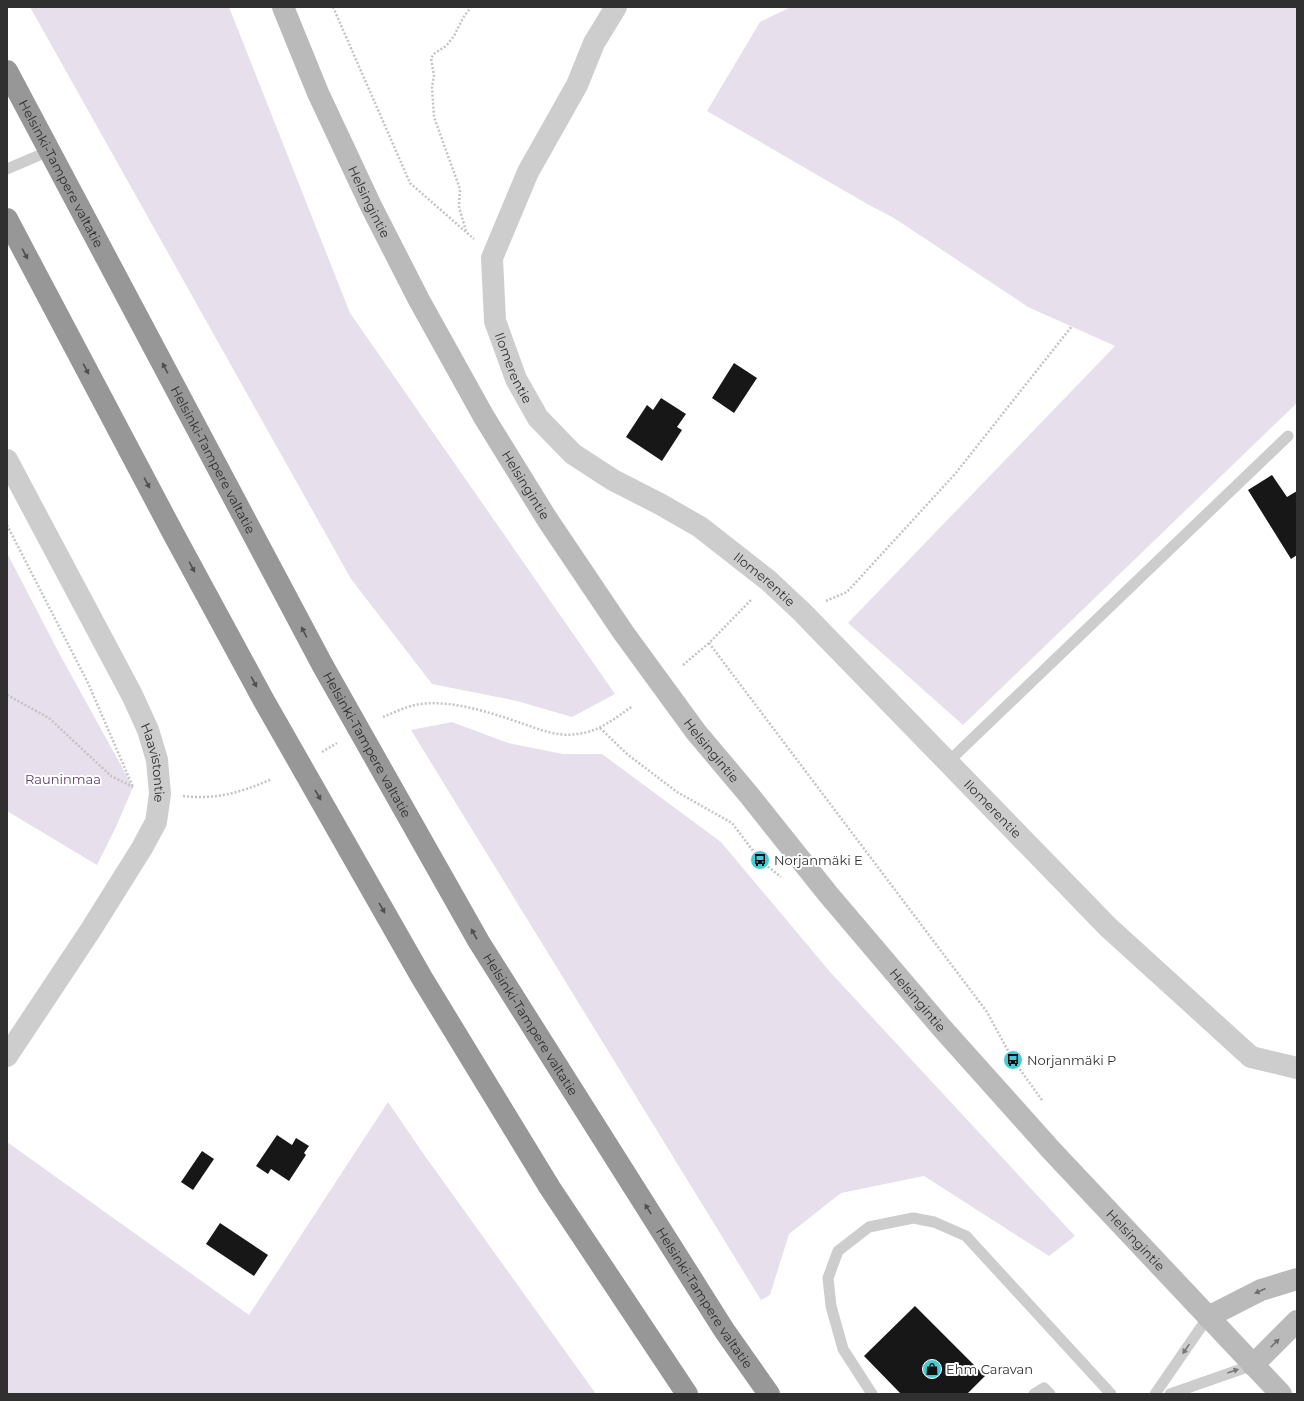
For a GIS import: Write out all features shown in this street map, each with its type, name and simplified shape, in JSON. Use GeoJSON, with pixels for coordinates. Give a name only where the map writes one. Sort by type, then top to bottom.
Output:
{"type":"FeatureCollection","features":[{"type":"Feature","properties":{"kind":"highway","name":"Helsinki-Tampere valtatie"},"geometry":{"type":"LineString","coordinates":[[7,71],[323,666],[479,942],[724,1330],[769,1394]]}},
{"type":"Feature","properties":{"kind":"highway"},"geometry":{"type":"LineString","coordinates":[[7,219],[173,533],[263,699],[422,978],[550,1188],[687,1394]]}},
{"type":"Feature","properties":{"kind":"main road","name":"Helsingintie"},"geometry":{"type":"LineString","coordinates":[[283,7],[318,93],[370,206],[420,300],[484,417],[547,519],[623,632],[696,732],[749,795],[828,894],[926,1009],[1052,1151],[1281,1394]]}},
{"type":"Feature","properties":{"kind":"main road"},"geometry":{"type":"LineString","coordinates":[[1208,1317],[1261,1290],[1297,1279]]}},
{"type":"Feature","properties":{"kind":"main road"},"geometry":{"type":"LineString","coordinates":[[1253,1365],[1297,1321]]}},
{"type":"Feature","properties":{"kind":"street","name":"Ilomerentie"},"geometry":{"type":"LineString","coordinates":[[616,7],[594,43],[577,85],[528,172],[492,258],[495,321],[516,379],[538,418],[573,454],[613,480],[660,504],[700,527],[770,582],[802,612],[1108,927],[1251,1058],[1297,1068]]}},
{"type":"Feature","properties":{"kind":"street","name":"Haavistontie"},"geometry":{"type":"LineString","coordinates":[[7,460],[132,694],[148,730],[157,760],[160,794],[156,822],[142,848],[90,931],[7,1056]]}},
{"type":"Feature","properties":{"kind":"lane"},"geometry":{"type":"LineString","coordinates":[[7,169],[49,151]]}},
{"type":"Feature","properties":{"kind":"lane"},"geometry":{"type":"LineString","coordinates":[[948,762],[1288,436]]}},
{"type":"Feature","properties":{"kind":"lane"},"geometry":{"type":"LineString","coordinates":[[872,1394],[843,1349],[831,1306],[828,1278],[838,1251],[869,1227],[914,1218],[934,1222],[966,1236],[1111,1394]]}},
{"type":"Feature","properties":{"kind":"lane"},"geometry":{"type":"LineString","coordinates":[[1155,1394],[1208,1317]]}},
{"type":"Feature","properties":{"kind":"lane"},"geometry":{"type":"LineString","coordinates":[[1170,1394],[1253,1365]]}},
{"type":"Feature","properties":{"kind":"lane"},"geometry":{"type":"LineString","coordinates":[[1034,1394],[1044,1388],[1050,1394]]}},
{"type":"Feature","properties":{"kind":"path"},"geometry":{"type":"LineString","coordinates":[[333,7],[410,183],[466,231],[492,258]]}},
{"type":"Feature","properties":{"kind":"path"},"geometry":{"type":"LineString","coordinates":[[466,231],[459,207],[460,189],[434,117],[432,87],[434,76],[431,58],[435,53],[446,46],[454,36],[463,18],[471,7]]}},
{"type":"Feature","properties":{"kind":"path"},"geometry":{"type":"LineString","coordinates":[[802,612],[847,592],[955,474],[1072,326]]}},
{"type":"Feature","properties":{"kind":"path"},"geometry":{"type":"LineString","coordinates":[[7,525],[88,683],[133,787]]}},
{"type":"Feature","properties":{"kind":"path"},"geometry":{"type":"LineString","coordinates":[[683,665],[709,643],[770,582]]}},
{"type":"Feature","properties":{"kind":"path"},"geometry":{"type":"LineString","coordinates":[[709,643],[987,1012],[1013,1060],[1045,1104]]}},
{"type":"Feature","properties":{"kind":"path"},"geometry":{"type":"LineString","coordinates":[[7,695],[49,718],[111,776],[133,787],[160,794],[188,797],[219,797],[252,788],[272,778]]}},
{"type":"Feature","properties":{"kind":"path"},"geometry":{"type":"LineString","coordinates":[[383,717],[401,709],[420,704],[442,704],[470,707],[558,735],[577,734],[600,728],[633,706]]}},
{"type":"Feature","properties":{"kind":"path"},"geometry":{"type":"LineString","coordinates":[[600,728],[627,754],[677,792],[732,823],[760,860],[784,879]]}},
{"type":"Feature","properties":{"kind":"path"},"geometry":{"type":"LineString","coordinates":[[319,753],[337,743]]}},
{"type":"Feature","properties":{"kind":"green space"},"geometry":{"type":"Polygon","coordinates":[[[30,7],[229,7],[350,313],[615,694],[572,717],[517,701],[432,684],[351,579],[30,7]]]}},
{"type":"Feature","properties":{"kind":"green space"},"geometry":{"type":"Polygon","coordinates":[[[791,7],[1297,7],[1297,403],[963,725],[848,623],[1115,346],[1028,307],[894,218],[707,111],[760,22],[791,7]]]}},
{"type":"Feature","properties":{"kind":"green space","name":"Rauninmaa"},"geometry":{"type":"Polygon","coordinates":[[[7,553],[59,653],[133,787],[116,827],[97,865],[7,811],[7,553]]]}},
{"type":"Feature","properties":{"kind":"green space"},"geometry":{"type":"Polygon","coordinates":[[[452,722],[508,743],[563,754],[602,754],[721,842],[831,973],[1075,1236],[1049,1256],[924,1176],[841,1193],[789,1234],[770,1295],[761,1300],[411,730],[452,722]]]}},
{"type":"Feature","properties":{"kind":"green space"},"geometry":{"type":"Polygon","coordinates":[[[388,1102],[596,1394],[7,1394],[7,1142],[249,1315],[388,1102]]]}},
{"type":"Feature","properties":{"kind":"building"},"geometry":{"type":"Polygon","coordinates":[[[734,363],[757,378],[734,413],[712,398],[734,363]]]}},
{"type":"Feature","properties":{"kind":"building"},"geometry":{"type":"Polygon","coordinates":[[[661,398],[686,414],[677,427],[682,430],[662,461],[626,437],[647,405],[653,410],[661,398]]]}},
{"type":"Feature","properties":{"kind":"building"},"geometry":{"type":"Polygon","coordinates":[[[1272,475],[1287,497],[1297,491],[1297,555],[1291,559],[1248,490],[1272,475]]]}},
{"type":"Feature","properties":{"kind":"building"},"geometry":{"type":"Polygon","coordinates":[[[277,1135],[292,1145],[296,1138],[309,1146],[304,1153],[306,1155],[289,1181],[271,1169],[268,1174],[256,1166],[277,1135]]]}},
{"type":"Feature","properties":{"kind":"building"},"geometry":{"type":"Polygon","coordinates":[[[202,1151],[214,1159],[193,1190],[181,1182],[202,1151]]]}},
{"type":"Feature","properties":{"kind":"building"},"geometry":{"type":"Polygon","coordinates":[[[220,1223],[268,1255],[254,1276],[206,1244],[220,1223]]]}},
{"type":"Feature","properties":{"kind":"building"},"geometry":{"type":"Polygon","coordinates":[[[915,1306],[985,1376],[967,1394],[901,1394],[864,1356],[915,1306]]]}},
{"type":"Feature","properties":{"kind":"place","name":"Norjanmäki E"},"geometry":{"type":"Point","coordinates":[760,860]}},
{"type":"Feature","properties":{"kind":"place","name":"Norjanmäki P"},"geometry":{"type":"Point","coordinates":[1013,1060]}},
{"type":"Feature","properties":{"kind":"place","name":"Ehm Caravan"},"geometry":{"type":"Point","coordinates":[932,1369]}}]}
